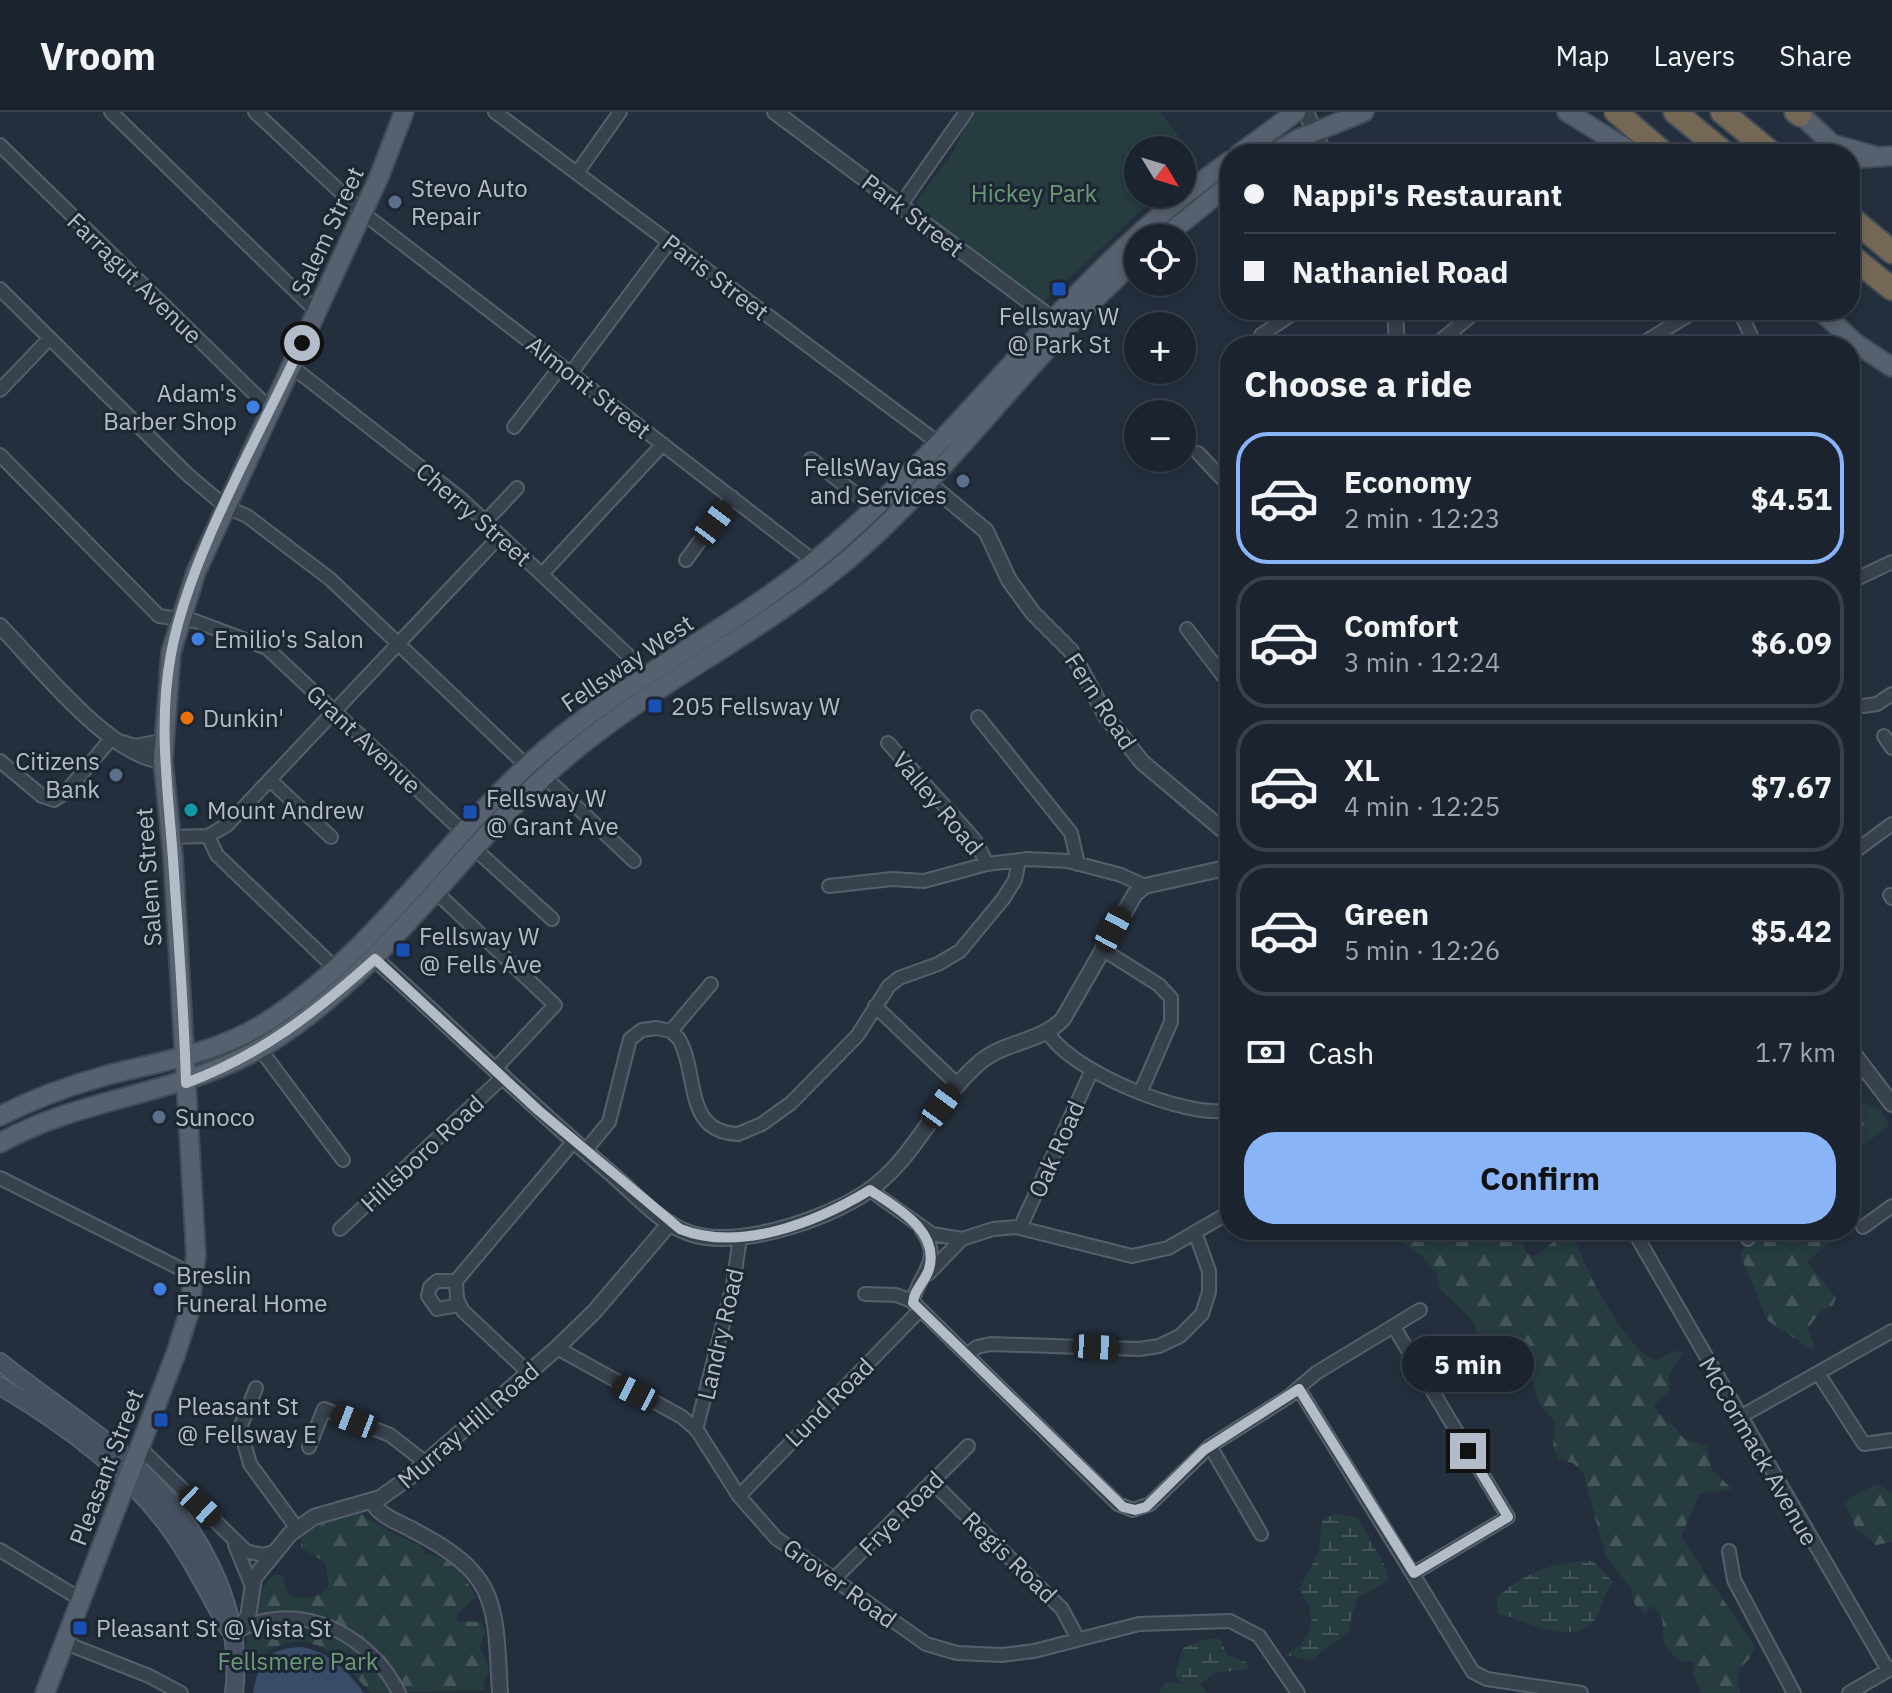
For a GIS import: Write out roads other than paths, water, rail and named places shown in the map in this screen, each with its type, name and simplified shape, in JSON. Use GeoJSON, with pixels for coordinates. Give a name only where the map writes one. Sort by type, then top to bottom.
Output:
{"type":"FeatureCollection","features":[{"type":"Feature","properties":{"kind":"highway"},"geometry":{"type":"LineString","coordinates":[[1616,112],[1653,144]]}},
{"type":"Feature","properties":{"kind":"highway"},"geometry":{"type":"LineString","coordinates":[[1675,112],[1714,144]]}},
{"type":"Feature","properties":{"kind":"highway"},"geometry":{"type":"LineString","coordinates":[[1722,112],[1761,144]]}},
{"type":"Feature","properties":{"kind":"highway"},"geometry":{"type":"LineString","coordinates":[[1860,225],[1892,252]]}},
{"type":"Feature","properties":{"kind":"highway"},"geometry":{"type":"LineString","coordinates":[[1860,263],[1892,289]]}},
{"type":"Feature","properties":{"kind":"main road","name":"Salem Street"},"geometry":{"type":"LineString","coordinates":[[196,1255],[171,837],[162,742],[168,674],[179,621],[226,507],[363,213],[404,112]]}},
{"type":"Feature","properties":{"kind":"main road"},"geometry":{"type":"LineString","coordinates":[[1253,144],[1296,112]]}},
{"type":"Feature","properties":{"kind":"main road"},"geometry":{"type":"LineString","coordinates":[[1291,144],[1364,112]]}},
{"type":"Feature","properties":{"kind":"main road"},"geometry":{"type":"LineString","coordinates":[[1567,112],[1619,144]]}},
{"type":"Feature","properties":{"kind":"main road"},"geometry":{"type":"LineString","coordinates":[[1798,113],[1832,144]]}},
{"type":"Feature","properties":{"kind":"main road"},"geometry":{"type":"LineString","coordinates":[[1860,150],[1886,156]]}},
{"type":"Feature","properties":{"kind":"main road"},"geometry":{"type":"LineString","coordinates":[[1860,160],[1886,156]]}},
{"type":"Feature","properties":{"kind":"main road","name":"Fellsway West"},"geometry":{"type":"LineString","coordinates":[[0,1116],[91,1079],[185,1058],[250,1031],[288,1007],[336,969],[403,903],[527,766],[642,676],[762,603],[815,562],[874,508],[1051,318],[1156,218],[1220,169]]}},
{"type":"Feature","properties":{"kind":"main road"},"geometry":{"type":"LineString","coordinates":[[1180,224],[1220,192]]}},
{"type":"Feature","properties":{"kind":"main road","name":"Fellsway West"},"geometry":{"type":"LineString","coordinates":[[0,1143],[64,1113],[186,1083],[260,1049],[323,1004],[375,959],[544,776],[625,710],[794,604],[856,552],[1074,321],[1124,273]]}},
{"type":"Feature","properties":{"kind":"main road"},"geometry":{"type":"LineString","coordinates":[[1830,320],[1848,336]]}},
{"type":"Feature","properties":{"kind":"main road"},"geometry":{"type":"LineString","coordinates":[[1860,347],[1892,369]]}},
{"type":"Feature","properties":{"kind":"main road","name":"Pleasant Street"},"geometry":{"type":"LineString","coordinates":[[45,1693],[184,1328],[195,1276],[196,1255]]}},
{"type":"Feature","properties":{"kind":"main road"},"geometry":{"type":"LineString","coordinates":[[0,1362],[134,1465],[171,1505],[206,1558],[227,1602],[236,1670],[234,1693]]}},
{"type":"Feature","properties":{"kind":"main road"},"geometry":{"type":"LineString","coordinates":[[0,1386],[134,1465]]}},
{"type":"Feature","properties":{"kind":"street"},"geometry":{"type":"LineString","coordinates":[[111,112],[317,312]]}},
{"type":"Feature","properties":{"kind":"street","name":"Almont Street"},"geometry":{"type":"LineString","coordinates":[[255,112],[363,213],[815,562]]}},
{"type":"Feature","properties":{"kind":"street","name":"Paris Street"},"geometry":{"type":"LineString","coordinates":[[495,112],[937,442]]}},
{"type":"Feature","properties":{"kind":"street"},"geometry":{"type":"LineString","coordinates":[[577,173],[620,112]]}},
{"type":"Feature","properties":{"kind":"street","name":"Park Street"},"geometry":{"type":"LineString","coordinates":[[775,112],[1051,318]]}},
{"type":"Feature","properties":{"kind":"street"},"geometry":{"type":"LineString","coordinates":[[900,206],[966,112]]}},
{"type":"Feature","properties":{"kind":"street"},"geometry":{"type":"LineString","coordinates":[[1306,112],[1320,144]]}},
{"type":"Feature","properties":{"kind":"street","name":"Farragut Avenue"},"geometry":{"type":"LineString","coordinates":[[0,145],[271,410]]}},
{"type":"Feature","properties":{"kind":"street"},"geometry":{"type":"LineString","coordinates":[[514,427],[566,369],[669,242]]}},
{"type":"Feature","properties":{"kind":"street"},"geometry":{"type":"LineString","coordinates":[[0,289],[187,474],[226,507],[247,516],[330,579],[527,766]]}},
{"type":"Feature","properties":{"kind":"street"},"geometry":{"type":"LineString","coordinates":[[1261,335],[1283,320]]}},
{"type":"Feature","properties":{"kind":"street"},"geometry":{"type":"LineString","coordinates":[[1446,336],[1466,320]]}},
{"type":"Feature","properties":{"kind":"street"},"geometry":{"type":"LineString","coordinates":[[1654,336],[1681,320]]}},
{"type":"Feature","properties":{"kind":"street"},"geometry":{"type":"LineString","coordinates":[[0,390],[49,339]]}},
{"type":"Feature","properties":{"kind":"street","name":"Cherry Street"},"geometry":{"type":"LineString","coordinates":[[291,366],[419,465],[485,522],[631,658],[642,676]]}},
{"type":"Feature","properties":{"kind":"street"},"geometry":{"type":"LineString","coordinates":[[542,574],[663,444]]}},
{"type":"Feature","properties":{"kind":"street"},"geometry":{"type":"LineString","coordinates":[[1198,453],[1220,476]]}},
{"type":"Feature","properties":{"kind":"street","name":"Grant Avenue"},"geometry":{"type":"LineString","coordinates":[[0,455],[159,616],[195,621],[259,643],[464,833]]}},
{"type":"Feature","properties":{"kind":"street"},"geometry":{"type":"LineString","coordinates":[[811,459],[874,508]]}},
{"type":"Feature","properties":{"kind":"street","name":"Fern Road"},"geometry":{"type":"LineString","coordinates":[[926,481],[986,530],[1009,580],[1033,613],[1071,651],[1106,716],[1142,762],[1220,828]]}},
{"type":"Feature","properties":{"kind":"street"},"geometry":{"type":"LineString","coordinates":[[485,522],[517,488]]}},
{"type":"Feature","properties":{"kind":"street"},"geometry":{"type":"LineString","coordinates":[[686,560],[732,497]]}},
{"type":"Feature","properties":{"kind":"street"},"geometry":{"type":"LineString","coordinates":[[171,837],[208,836],[227,825],[500,536]]}},
{"type":"Feature","properties":{"kind":"street"},"geometry":{"type":"LineString","coordinates":[[1860,577],[1892,562]]}},
{"type":"Feature","properties":{"kind":"street"},"geometry":{"type":"LineString","coordinates":[[0,626],[111,739],[143,758],[163,761]]}},
{"type":"Feature","properties":{"kind":"street"},"geometry":{"type":"LineString","coordinates":[[1187,629],[1220,672]]}},
{"type":"Feature","properties":{"kind":"street"},"geometry":{"type":"LineString","coordinates":[[1863,706],[1877,704],[1892,694]]}},
{"type":"Feature","properties":{"kind":"street"},"geometry":{"type":"LineString","coordinates":[[978,717],[1071,833],[1078,864]]}},
{"type":"Feature","properties":{"kind":"street"},"geometry":{"type":"LineString","coordinates":[[1884,736],[1892,748]]}},
{"type":"Feature","properties":{"kind":"street"},"geometry":{"type":"LineString","coordinates":[[111,739],[134,747],[162,742]]}},
{"type":"Feature","properties":{"kind":"street"},"geometry":{"type":"LineString","coordinates":[[0,761],[6,773],[45,798],[58,798],[111,739]]}},
{"type":"Feature","properties":{"kind":"street","name":"Valley Road"},"geometry":{"type":"LineString","coordinates":[[888,743],[975,840],[987,864]]}},
{"type":"Feature","properties":{"kind":"street"},"geometry":{"type":"LineString","coordinates":[[544,776],[634,861]]}},
{"type":"Feature","properties":{"kind":"street"},"geometry":{"type":"LineString","coordinates":[[270,780],[331,837]]}},
{"type":"Feature","properties":{"kind":"street"},"geometry":{"type":"LineString","coordinates":[[1860,848],[1890,825]]}},
{"type":"Feature","properties":{"kind":"street"},"geometry":{"type":"LineString","coordinates":[[208,836],[217,855],[336,969]]}},
{"type":"Feature","properties":{"kind":"street"},"geometry":{"type":"LineString","coordinates":[[475,849],[552,919]]}},
{"type":"Feature","properties":{"kind":"street"},"geometry":{"type":"LineString","coordinates":[[671,1031],[684,1050],[699,1115],[719,1131],[738,1134],[762,1124],[791,1103],[857,1036],[875,1006],[899,978],[938,964],[960,951],[1003,899],[1015,880],[1019,860]]}},
{"type":"Feature","properties":{"kind":"street"},"geometry":{"type":"LineString","coordinates":[[829,886],[892,879],[924,881],[987,864],[1019,860],[1078,864],[1121,875],[1145,886]]}},
{"type":"Feature","properties":{"kind":"street"},"geometry":{"type":"LineString","coordinates":[[375,959],[580,1146],[670,1223],[699,1236],[740,1238],[819,1215],[870,1190],[910,1148],[957,1084],[998,1049],[1048,1032],[1070,1010],[1129,901],[1145,886],[1220,869]]}},
{"type":"Feature","properties":{"kind":"street","name":"Hillsboro Road"},"geometry":{"type":"LineString","coordinates":[[340,1229],[500,1072],[555,1005],[437,893]]}},
{"type":"Feature","properties":{"kind":"street"},"geometry":{"type":"LineString","coordinates":[[1102,949],[1159,985],[1171,998],[1171,1022],[1141,1091]]}},
{"type":"Feature","properties":{"kind":"street"},"geometry":{"type":"LineString","coordinates":[[671,1031],[711,984]]}},
{"type":"Feature","properties":{"kind":"street"},"geometry":{"type":"LineString","coordinates":[[875,1006],[957,1084]]}},
{"type":"Feature","properties":{"kind":"street"},"geometry":{"type":"LineString","coordinates":[[459,1305],[441,1310],[430,1304],[428,1296],[437,1281],[456,1281],[580,1146],[609,1122],[630,1039],[645,1029],[671,1031]]}},
{"type":"Feature","properties":{"kind":"street"},"geometry":{"type":"LineString","coordinates":[[1048,1032],[1061,1049],[1092,1070],[1193,1109],[1220,1110]]}},
{"type":"Feature","properties":{"kind":"street"},"geometry":{"type":"LineString","coordinates":[[260,1049],[343,1160]]}},
{"type":"Feature","properties":{"kind":"street"},"geometry":{"type":"LineString","coordinates":[[1860,1062],[1892,1104]]}},
{"type":"Feature","properties":{"kind":"street","name":"Oak Road"},"geometry":{"type":"LineString","coordinates":[[1020,1228],[1092,1070]]}},
{"type":"Feature","properties":{"kind":"street"},"geometry":{"type":"LineString","coordinates":[[0,1178],[195,1276]]}},
{"type":"Feature","properties":{"kind":"street"},"geometry":{"type":"LineString","coordinates":[[870,1190],[921,1229],[962,1239],[993,1229],[1020,1228],[1132,1256],[1160,1251],[1220,1218]]}},
{"type":"Feature","properties":{"kind":"street"},"geometry":{"type":"LineString","coordinates":[[1863,1227],[1892,1206]]}},
{"type":"Feature","properties":{"kind":"street","name":"Murray Hill Road"},"geometry":{"type":"LineString","coordinates":[[232,1634],[248,1617],[251,1584],[296,1527],[314,1517],[372,1501],[393,1490],[557,1348],[594,1312],[670,1223]]}},
{"type":"Feature","properties":{"kind":"street"},"geometry":{"type":"LineString","coordinates":[[921,1229],[930,1252],[927,1276]]}},
{"type":"Feature","properties":{"kind":"street"},"geometry":{"type":"LineString","coordinates":[[967,1355],[977,1347],[991,1344],[1139,1349],[1170,1342],[1194,1325],[1207,1302],[1209,1271],[1195,1232]]}},
{"type":"Feature","properties":{"kind":"street","name":"Landry Road"},"geometry":{"type":"LineString","coordinates":[[696,1430],[733,1285],[740,1238]]}},
{"type":"Feature","properties":{"kind":"street","name":"Lund Road"},"geometry":{"type":"LineString","coordinates":[[739,1496],[917,1306],[915,1292],[962,1239]]}},
{"type":"Feature","properties":{"kind":"street","name":"McCormack Avenue"},"geometry":{"type":"LineString","coordinates":[[1639,1240],[1890,1669]]}},
{"type":"Feature","properties":{"kind":"street"},"geometry":{"type":"LineString","coordinates":[[456,1281],[459,1305],[528,1372]]}},
{"type":"Feature","properties":{"kind":"street"},"geometry":{"type":"LineString","coordinates":[[865,1294],[901,1296],[917,1306],[1125,1508],[1146,1507],[1210,1446],[1299,1389],[1316,1373],[1420,1310]]}},
{"type":"Feature","properties":{"kind":"street"},"geometry":{"type":"LineString","coordinates":[[1394,1327],[1508,1517],[1414,1573]]}},
{"type":"Feature","properties":{"kind":"street"},"geometry":{"type":"LineString","coordinates":[[1740,1417],[1892,1331]]}},
{"type":"Feature","properties":{"kind":"street","name":"Grover Road"},"geometry":{"type":"LineString","coordinates":[[557,1348],[682,1417],[696,1430],[739,1496],[776,1538],[926,1644],[948,1652],[983,1655],[1024,1653],[1139,1624],[1230,1621],[1249,1629],[1266,1645],[1298,1693]]}},
{"type":"Feature","properties":{"kind":"street"},"geometry":{"type":"LineString","coordinates":[[1818,1373],[1864,1444],[1892,1440]]}},
{"type":"Feature","properties":{"kind":"street"},"geometry":{"type":"LineString","coordinates":[[256,1388],[240,1428],[250,1464],[296,1527]]}},
{"type":"Feature","properties":{"kind":"street"},"geometry":{"type":"LineString","coordinates":[[1299,1389],[1477,1675],[1581,1693]]}},
{"type":"Feature","properties":{"kind":"street"},"geometry":{"type":"LineString","coordinates":[[309,1447],[324,1409],[390,1435],[426,1463]]}},
{"type":"Feature","properties":{"kind":"street","name":"Frye Road"},"geometry":{"type":"LineString","coordinates":[[833,1580],[968,1446]]}},
{"type":"Feature","properties":{"kind":"street"},"geometry":{"type":"LineString","coordinates":[[1210,1446],[1261,1534]]}},
{"type":"Feature","properties":{"kind":"street"},"geometry":{"type":"LineString","coordinates":[[134,1465],[254,1554],[274,1552]]}},
{"type":"Feature","properties":{"kind":"street","name":"Regis Road"},"geometry":{"type":"LineString","coordinates":[[932,1482],[1062,1609],[1078,1639]]}},
{"type":"Feature","properties":{"kind":"street"},"geometry":{"type":"LineString","coordinates":[[372,1501],[390,1518],[454,1552],[479,1578],[497,1635],[500,1693]]}},
{"type":"Feature","properties":{"kind":"street"},"geometry":{"type":"LineString","coordinates":[[232,1538],[251,1584]]}},
{"type":"Feature","properties":{"kind":"street"},"geometry":{"type":"LineString","coordinates":[[0,1550],[80,1599]]}},
{"type":"Feature","properties":{"kind":"street"},"geometry":{"type":"LineString","coordinates":[[1729,1551],[1734,1580],[1794,1693]]}},
{"type":"Feature","properties":{"kind":"street"},"geometry":{"type":"LineString","coordinates":[[232,1634],[252,1623],[277,1618],[301,1619],[326,1626],[370,1653],[399,1693]]}},
{"type":"Feature","properties":{"kind":"street"},"geometry":{"type":"LineString","coordinates":[[63,1642],[156,1679],[181,1693]]}},
{"type":"Feature","properties":{"kind":"street"},"geometry":{"type":"LineString","coordinates":[[1849,1693],[1890,1669]]}},
{"type":"Feature","properties":{"kind":"water"},"geometry":{"type":"Polygon","coordinates":[[[302,1647],[321,1653],[337,1664],[364,1693],[253,1693],[258,1673],[267,1659],[281,1650],[302,1647]]]}},
{"type":"Feature","properties":{"kind":"place","name":"Stevo Auto Repair"},"geometry":{"type":"Point","coordinates":[395,202]}},
{"type":"Feature","properties":{"kind":"place","name":"Fellsway W @ Park St"},"geometry":{"type":"Point","coordinates":[1059,289]}},
{"type":"Feature","properties":{"kind":"place","name":"Adam's Barber Shop"},"geometry":{"type":"Point","coordinates":[253,407]}},
{"type":"Feature","properties":{"kind":"place","name":"FellsWay Gas and Services"},"geometry":{"type":"Point","coordinates":[963,481]}},
{"type":"Feature","properties":{"kind":"place","name":"Emilio's Salon"},"geometry":{"type":"Point","coordinates":[198,639]}},
{"type":"Feature","properties":{"kind":"place","name":"205 Fellsway W"},"geometry":{"type":"Point","coordinates":[655,706]}},
{"type":"Feature","properties":{"kind":"place","name":"Dunkin'"},"geometry":{"type":"Point","coordinates":[187,718]}},
{"type":"Feature","properties":{"kind":"place","name":"Citizens Bank"},"geometry":{"type":"Point","coordinates":[116,775]}},
{"type":"Feature","properties":{"kind":"place","name":"Mount Andrew"},"geometry":{"type":"Point","coordinates":[191,810]}},
{"type":"Feature","properties":{"kind":"place","name":"Fellsway W @ Grant Ave"},"geometry":{"type":"Point","coordinates":[470,812]}},
{"type":"Feature","properties":{"kind":"place","name":"Fellsway W @ Fells Ave"},"geometry":{"type":"Point","coordinates":[403,950]}},
{"type":"Feature","properties":{"kind":"place","name":"Sunoco"},"geometry":{"type":"Point","coordinates":[159,1117]}},
{"type":"Feature","properties":{"kind":"place","name":"Breslin Funeral Home"},"geometry":{"type":"Point","coordinates":[160,1289]}},
{"type":"Feature","properties":{"kind":"place","name":"Pleasant St @ Fellsway E"},"geometry":{"type":"Point","coordinates":[161,1420]}},
{"type":"Feature","properties":{"kind":"place","name":"Pleasant St @ Vista St"},"geometry":{"type":"Point","coordinates":[80,1628]}},
{"type":"Feature","properties":{"kind":"park label","name":"Hickey Park"},"geometry":{"type":"Point","coordinates":[1034,193]}},
{"type":"Feature","properties":{"kind":"park label","name":"Fellsmere Park"},"geometry":{"type":"Point","coordinates":[298,1661]}}]}
